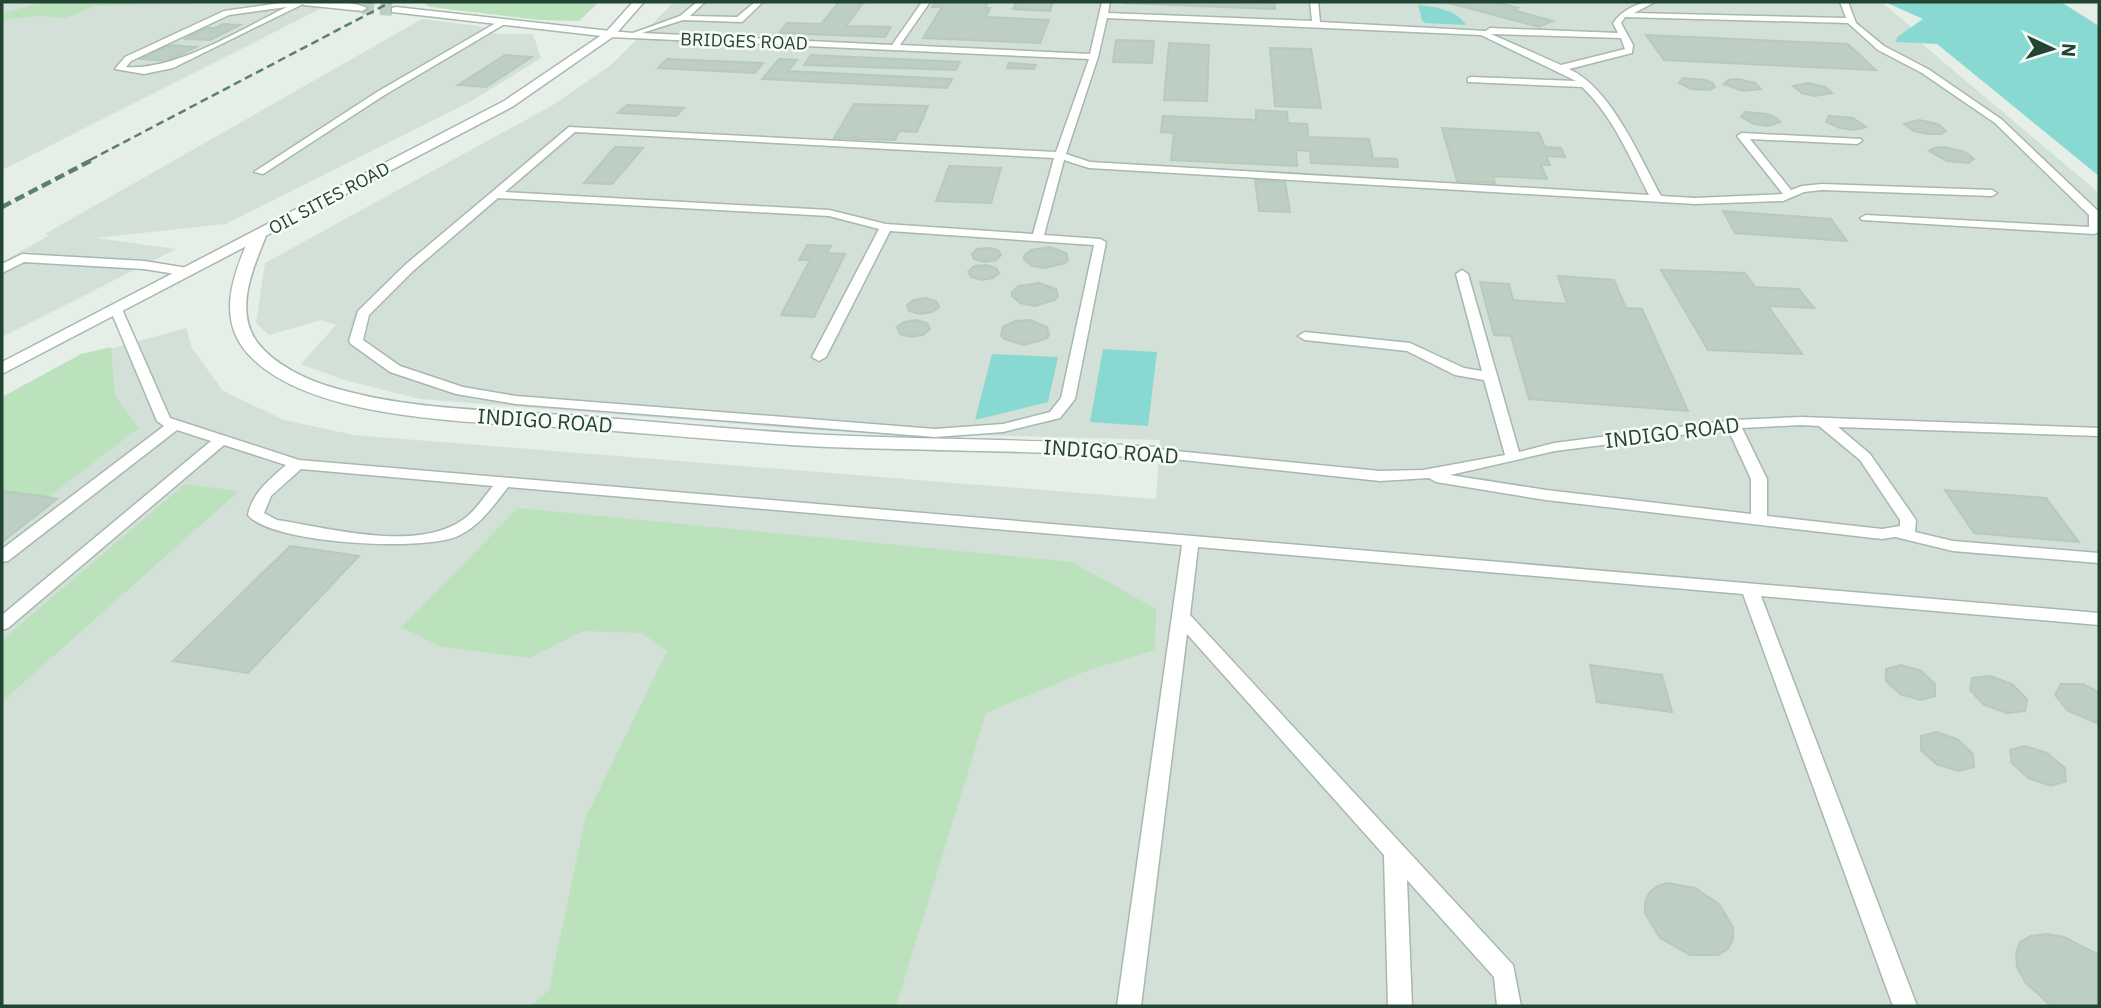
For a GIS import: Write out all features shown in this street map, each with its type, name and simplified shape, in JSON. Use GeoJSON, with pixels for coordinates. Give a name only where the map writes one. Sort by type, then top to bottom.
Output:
{"type":"FeatureCollection","features":[{"type":"Feature","properties":{"kind":"street"},"geometry":{"type":"LineString","coordinates":[[303,2],[362,8]]}},
{"type":"Feature","properties":{"kind":"street","name":"OIL SITES ROAD"},"geometry":{"type":"LineString","coordinates":[[2,369],[508,104],[610,34],[639,2]]}},
{"type":"Feature","properties":{"kind":"street","name":"BRIDGES ROAD"},"geometry":{"type":"LineString","coordinates":[[396,10],[610,34]]}},
{"type":"Feature","properties":{"kind":"street","name":"INDIGO ROAD"},"geometry":{"type":"LineString","coordinates":[[258,236],[245,268],[238,300],[237,322],[243,335],[267,362],[290,376],[339,395],[431,411],[743,434],[856,442],[1038,445],[1155,453]]}},
{"type":"Feature","properties":{"kind":"lane"},"geometry":{"type":"LineString","coordinates":[[303,2],[170,66],[144,71],[119,69],[128,59],[227,13],[303,2]]}},
{"type":"Feature","properties":{"kind":"lane"},"geometry":{"type":"LineString","coordinates":[[683,18],[701,2]]}},
{"type":"Feature","properties":{"kind":"lane"},"geometry":{"type":"LineString","coordinates":[[628,35],[683,18],[739,20],[759,2]]}},
{"type":"Feature","properties":{"kind":"lane"},"geometry":{"type":"LineString","coordinates":[[894,48],[926,2]]}},
{"type":"Feature","properties":{"kind":"lane"},"geometry":{"type":"LineString","coordinates":[[1038,237],[1060,155],[1094,57],[1106,2]]}},
{"type":"Feature","properties":{"kind":"lane"},"geometry":{"type":"LineString","coordinates":[[1314,2],[1316,24]]}},
{"type":"Feature","properties":{"kind":"lane"},"geometry":{"type":"LineString","coordinates":[[1561,68],[1629,51],[1617,23],[1623,15],[1651,2]]}},
{"type":"Feature","properties":{"kind":"lane"},"geometry":{"type":"LineString","coordinates":[[1844,2],[1851,20],[1881,48],[1925,72],[1998,121],[2095,214],[2094,231],[1866,218]]}},
{"type":"Feature","properties":{"kind":"lane"},"geometry":{"type":"LineString","coordinates":[[1103,15],[1624,36]]}},
{"type":"Feature","properties":{"kind":"lane"},"geometry":{"type":"LineString","coordinates":[[1623,15],[1851,20]]}},
{"type":"Feature","properties":{"kind":"lane"},"geometry":{"type":"LineString","coordinates":[[259,173],[380,94],[504,22]]}},
{"type":"Feature","properties":{"kind":"lane"},"geometry":{"type":"LineString","coordinates":[[1472,31],[1483,33],[1561,68],[1585,84],[1617,125],[1657,199]]}},
{"type":"Feature","properties":{"kind":"lane","name":"BRIDGES ROAD"},"geometry":{"type":"LineString","coordinates":[[610,34],[1094,57]]}},
{"type":"Feature","properties":{"kind":"lane"},"geometry":{"type":"LineString","coordinates":[[1471,80],[1585,84]]}},
{"type":"Feature","properties":{"kind":"lane"},"geometry":{"type":"LineString","coordinates":[[496,195],[829,213],[886,227],[1100,242],[1068,399],[1055,415],[1003,428],[935,433],[516,400],[461,391],[395,369],[356,341],[363,314],[409,268],[573,129],[1060,155],[1089,165],[1657,199],[1745,201],[1822,187],[1992,193]]}},
{"type":"Feature","properties":{"kind":"lane"},"geometry":{"type":"LineString","coordinates":[[1789,195],[1742,136],[1857,141]]}},
{"type":"Feature","properties":{"kind":"lane"},"geometry":{"type":"LineString","coordinates":[[818,357],[886,227]]}},
{"type":"Feature","properties":{"kind":"lane"},"geometry":{"type":"LineString","coordinates":[[2,269],[22,257],[144,265],[188,272]]}},
{"type":"Feature","properties":{"kind":"lane"},"geometry":{"type":"LineString","coordinates":[[1462,274],[1513,458]]}},
{"type":"Feature","properties":{"kind":"lane"},"geometry":{"type":"LineString","coordinates":[[116,309],[164,421],[297,464],[2099,619]]}},
{"type":"Feature","properties":{"kind":"lane"},"geometry":{"type":"LineString","coordinates":[[1305,336],[1410,347],[1460,372],[1491,377]]}},
{"type":"Feature","properties":{"kind":"lane"},"geometry":{"type":"LineString","coordinates":[[1423,475],[1546,495],[1882,534],[1908,530],[1908,520],[1865,457],[1823,422]]}},
{"type":"Feature","properties":{"kind":"lane","name":"INDIGO ROAD"},"geometry":{"type":"LineString","coordinates":[[1155,453],[1380,476],[1423,475],[1513,458],[1554,447],[1733,424],[1823,422],[2099,432]]}},
{"type":"Feature","properties":{"kind":"lane"},"geometry":{"type":"LineString","coordinates":[[2,557],[176,424]]}},
{"type":"Feature","properties":{"kind":"lane"},"geometry":{"type":"LineString","coordinates":[[1733,424],[1759,479],[1759,519]]}},
{"type":"Feature","properties":{"kind":"lane"},"geometry":{"type":"LineString","coordinates":[[2,624],[222,439]]}},
{"type":"Feature","properties":{"kind":"lane"},"geometry":{"type":"LineString","coordinates":[[297,464],[262,498],[257,507],[257,515],[273,525],[400,542],[437,538],[456,531],[470,522],[505,482]]}},
{"type":"Feature","properties":{"kind":"lane"},"geometry":{"type":"LineString","coordinates":[[1898,533],[1953,546],[2099,558]]}},
{"type":"Feature","properties":{"kind":"lane"},"geometry":{"type":"LineString","coordinates":[[1129,1006],[1191,541]]}},
{"type":"Feature","properties":{"kind":"lane"},"geometry":{"type":"LineString","coordinates":[[1750,589],[1905,1006]]}},
{"type":"Feature","properties":{"kind":"lane"},"geometry":{"type":"LineString","coordinates":[[1181,616],[1505,973],[1508,1006]]}},
{"type":"Feature","properties":{"kind":"lane"},"geometry":{"type":"LineString","coordinates":[[1395,852],[1400,1006]]}},
{"type":"Feature","properties":{"kind":"shaded area"},"geometry":{"type":"Polygon","coordinates":[[[2,2],[334,2],[2,170],[2,2]]]}},
{"type":"Feature","properties":{"kind":"shaded area"},"geometry":{"type":"Polygon","coordinates":[[[674,2],[1882,2],[1911,27],[1897,37],[1896,42],[1921,43],[2099,193],[2099,1006],[2,1006],[2,400],[84,356],[186,328],[192,348],[223,391],[284,420],[354,435],[1156,499],[1160,440],[827,431],[420,399],[344,380],[301,364],[336,325],[321,320],[269,335],[256,323],[265,263],[553,105],[611,65],[674,2]]]}},
{"type":"Feature","properties":{"kind":"shaded area"},"geometry":{"type":"Polygon","coordinates":[[[422,19],[478,26],[496,34],[533,34],[541,58],[470,102],[225,224],[96,238],[176,249],[2,337],[2,262],[50,235],[45,234],[422,19]]]}},
{"type":"Feature","properties":{"kind":"green space"},"geometry":{"type":"Polygon","coordinates":[[[41,2],[232,2],[95,6],[66,18],[37,16],[2,20],[2,14],[41,2]]]}},
{"type":"Feature","properties":{"kind":"green space"},"geometry":{"type":"Polygon","coordinates":[[[422,2],[599,2],[579,21],[540,20],[430,7],[422,2]]]}},
{"type":"Feature","properties":{"kind":"green space"},"geometry":{"type":"Polygon","coordinates":[[[111,347],[115,396],[139,428],[48,497],[2,491],[2,397],[81,354],[111,347]]]}},
{"type":"Feature","properties":{"kind":"green space"},"geometry":{"type":"Polygon","coordinates":[[[185,484],[239,491],[2,702],[2,640],[185,484]]]}},
{"type":"Feature","properties":{"kind":"green space"},"geometry":{"type":"Polygon","coordinates":[[[518,508],[1072,562],[1156,609],[1155,650],[1089,670],[986,713],[896,1006],[531,1006],[549,990],[585,819],[667,651],[642,633],[583,631],[529,658],[442,647],[401,627],[518,508]]]}},
{"type":"Feature","properties":{"kind":"water"},"geometry":{"type":"Polygon","coordinates":[[[1885,2],[2061,2],[2099,26],[2099,176],[1937,44],[1896,42],[1897,37],[1923,19],[1885,2]]]}},
{"type":"Feature","properties":{"kind":"water"},"geometry":{"type":"Polygon","coordinates":[[[1418,5],[1451,12],[1466,25],[1425,23],[1418,5]]]}},
{"type":"Feature","properties":{"kind":"water"},"geometry":{"type":"Polygon","coordinates":[[[1103,349],[1157,352],[1148,426],[1090,422],[1103,349]]]}},
{"type":"Feature","properties":{"kind":"water"},"geometry":{"type":"Polygon","coordinates":[[[992,354],[1058,357],[1048,402],[975,420],[992,354]]]}},
{"type":"Feature","properties":{"kind":"building"},"geometry":{"type":"Polygon","coordinates":[[[839,2],[864,2],[846,26],[891,27],[885,37],[779,33],[787,23],[821,24],[839,2]]]}},
{"type":"Feature","properties":{"kind":"building"},"geometry":{"type":"Polygon","coordinates":[[[935,2],[988,2],[985,8],[990,8],[986,17],[1049,20],[1040,43],[923,38],[942,7],[932,7],[935,2]]]}},
{"type":"Feature","properties":{"kind":"building"},"geometry":{"type":"Polygon","coordinates":[[[1016,2],[1053,2],[1050,11],[1013,9],[1016,2]]]}},
{"type":"Feature","properties":{"kind":"building"},"geometry":{"type":"Polygon","coordinates":[[[1124,2],[1274,2],[1275,9],[1124,3],[1124,2]]]}},
{"type":"Feature","properties":{"kind":"building"},"geometry":{"type":"Polygon","coordinates":[[[1445,2],[1496,2],[1518,8],[1513,10],[1553,21],[1539,27],[1445,2]]]}},
{"type":"Feature","properties":{"kind":"building"},"geometry":{"type":"Polygon","coordinates":[[[223,24],[240,25],[210,40],[184,39],[207,28],[223,24]]]}},
{"type":"Feature","properties":{"kind":"building"},"geometry":{"type":"Polygon","coordinates":[[[1646,35],[1848,44],[1876,70],[1664,60],[1646,35]]]}},
{"type":"Feature","properties":{"kind":"building"},"geometry":{"type":"Polygon","coordinates":[[[1116,40],[1154,41],[1152,63],[1113,62],[1116,40]]]}},
{"type":"Feature","properties":{"kind":"building"},"geometry":{"type":"Polygon","coordinates":[[[1169,43],[1209,45],[1207,101],[1164,100],[1169,43]]]}},
{"type":"Feature","properties":{"kind":"building"},"geometry":{"type":"Polygon","coordinates":[[[169,45],[196,47],[167,61],[141,59],[169,45]]]}},
{"type":"Feature","properties":{"kind":"building"},"geometry":{"type":"Polygon","coordinates":[[[1270,48],[1311,49],[1321,108],[1275,106],[1270,48]]]}},
{"type":"Feature","properties":{"kind":"building"},"geometry":{"type":"Polygon","coordinates":[[[505,55],[532,57],[486,87],[458,85],[505,55]]]}},
{"type":"Feature","properties":{"kind":"building"},"geometry":{"type":"Polygon","coordinates":[[[811,55],[960,62],[956,70],[804,65],[811,55]]]}},
{"type":"Feature","properties":{"kind":"building"},"geometry":{"type":"Polygon","coordinates":[[[667,59],[763,63],[755,73],[658,68],[667,59]]]}},
{"type":"Feature","properties":{"kind":"building"},"geometry":{"type":"Polygon","coordinates":[[[779,59],[797,60],[788,71],[952,79],[947,88],[762,79],[779,59]]]}},
{"type":"Feature","properties":{"kind":"building"},"geometry":{"type":"Polygon","coordinates":[[[1009,63],[1036,65],[1034,69],[1007,68],[1009,63]]]}},
{"type":"Feature","properties":{"kind":"building"},"geometry":{"type":"Polygon","coordinates":[[[1683,78],[1705,80],[1713,83],[1715,87],[1709,90],[1691,89],[1679,83],[1683,78]]]}},
{"type":"Feature","properties":{"kind":"building"},"geometry":{"type":"Polygon","coordinates":[[[1728,80],[1755,83],[1761,89],[1743,91],[1724,84],[1728,80]]]}},
{"type":"Feature","properties":{"kind":"building"},"geometry":{"type":"Polygon","coordinates":[[[1808,83],[1825,87],[1832,93],[1814,96],[1802,93],[1793,86],[1808,83]]]}},
{"type":"Feature","properties":{"kind":"building"},"geometry":{"type":"Polygon","coordinates":[[[854,104],[928,106],[917,132],[899,131],[895,140],[834,138],[854,104]]]}},
{"type":"Feature","properties":{"kind":"building"},"geometry":{"type":"Polygon","coordinates":[[[627,105],[684,108],[676,116],[618,113],[627,105]]]}},
{"type":"Feature","properties":{"kind":"building"},"geometry":{"type":"Polygon","coordinates":[[[1256,110],[1287,112],[1288,123],[1307,124],[1308,137],[1369,139],[1373,158],[1397,159],[1398,167],[1311,163],[1310,151],[1296,150],[1297,166],[1171,160],[1174,133],[1161,132],[1163,116],[1256,120],[1256,110]]]}},
{"type":"Feature","properties":{"kind":"building"},"geometry":{"type":"Polygon","coordinates":[[[1745,112],[1767,114],[1780,122],[1768,126],[1754,124],[1741,117],[1745,112]]]}},
{"type":"Feature","properties":{"kind":"building"},"geometry":{"type":"Polygon","coordinates":[[[1829,116],[1853,118],[1866,127],[1854,130],[1840,128],[1826,122],[1829,116]]]}},
{"type":"Feature","properties":{"kind":"building"},"geometry":{"type":"Polygon","coordinates":[[[1919,120],[1938,124],[1946,131],[1941,134],[1928,134],[1914,131],[1904,124],[1919,120]]]}},
{"type":"Feature","properties":{"kind":"building"},"geometry":{"type":"Polygon","coordinates":[[[1442,128],[1539,133],[1545,147],[1561,148],[1565,157],[1546,156],[1550,165],[1541,165],[1547,179],[1493,176],[1495,183],[1457,181],[1442,128]]]}},
{"type":"Feature","properties":{"kind":"building"},"geometry":{"type":"Polygon","coordinates":[[[615,147],[643,148],[612,184],[584,183],[615,147]]]}},
{"type":"Feature","properties":{"kind":"building"},"geometry":{"type":"Polygon","coordinates":[[[1944,147],[1965,152],[1974,159],[1968,163],[1947,161],[1929,151],[1944,147]]]}},
{"type":"Feature","properties":{"kind":"building"},"geometry":{"type":"Polygon","coordinates":[[[949,166],[1001,168],[991,203],[936,201],[949,166]]]}},
{"type":"Feature","properties":{"kind":"building"},"geometry":{"type":"Polygon","coordinates":[[[1255,180],[1285,182],[1290,212],[1259,211],[1255,180]]]}},
{"type":"Feature","properties":{"kind":"building"},"geometry":{"type":"Polygon","coordinates":[[[1723,211],[1831,219],[1847,241],[1735,233],[1723,211]]]}},
{"type":"Feature","properties":{"kind":"building"},"geometry":{"type":"Polygon","coordinates":[[[807,245],[831,246],[827,253],[845,254],[814,317],[781,315],[810,260],[799,260],[807,245]]]}},
{"type":"Feature","properties":{"kind":"building"},"geometry":{"type":"Polygon","coordinates":[[[1050,247],[1066,253],[1068,260],[1046,268],[1032,266],[1024,259],[1031,250],[1050,247]]]}},
{"type":"Feature","properties":{"kind":"building"},"geometry":{"type":"Polygon","coordinates":[[[977,249],[998,250],[1001,255],[996,260],[984,262],[974,259],[972,254],[977,249]]]}},
{"type":"Feature","properties":{"kind":"building"},"geometry":{"type":"Polygon","coordinates":[[[974,266],[996,268],[999,273],[993,278],[981,280],[971,277],[968,272],[974,266]]]}},
{"type":"Feature","properties":{"kind":"building"},"geometry":{"type":"Polygon","coordinates":[[[1661,270],[1745,273],[1755,287],[1799,289],[1814,308],[1768,306],[1802,354],[1708,350],[1661,270]]]}},
{"type":"Feature","properties":{"kind":"building"},"geometry":{"type":"Polygon","coordinates":[[[1558,276],[1614,280],[1626,308],[1642,309],[1688,411],[1529,399],[1511,336],[1494,335],[1480,282],[1509,284],[1513,300],[1567,304],[1558,276]]]}},
{"type":"Feature","properties":{"kind":"building"},"geometry":{"type":"Polygon","coordinates":[[[1039,283],[1056,289],[1058,296],[1055,300],[1035,306],[1020,303],[1012,296],[1012,292],[1019,286],[1039,283]]]}},
{"type":"Feature","properties":{"kind":"building"},"geometry":{"type":"Polygon","coordinates":[[[926,298],[936,301],[939,307],[932,312],[920,314],[909,311],[907,305],[914,300],[926,298]]]}},
{"type":"Feature","properties":{"kind":"building"},"geometry":{"type":"Polygon","coordinates":[[[916,320],[927,323],[930,329],[923,335],[910,337],[900,334],[897,327],[904,322],[916,320]]]}},
{"type":"Feature","properties":{"kind":"building"},"geometry":{"type":"Polygon","coordinates":[[[1030,320],[1047,327],[1049,335],[1046,339],[1024,345],[1004,339],[1001,335],[1003,327],[1015,321],[1030,320]]]}},
{"type":"Feature","properties":{"kind":"building"},"geometry":{"type":"Polygon","coordinates":[[[1945,490],[2046,498],[2079,542],[1974,533],[1945,490]]]}},
{"type":"Feature","properties":{"kind":"building"},"geometry":{"type":"Polygon","coordinates":[[[2,491],[48,497],[57,499],[2,542],[2,491]]]}},
{"type":"Feature","properties":{"kind":"building"},"geometry":{"type":"Polygon","coordinates":[[[290,546],[359,556],[248,673],[173,661],[290,546]]]}},
{"type":"Feature","properties":{"kind":"building"},"geometry":{"type":"Polygon","coordinates":[[[1590,665],[1662,675],[1672,712],[1597,702],[1590,665]]]}},
{"type":"Feature","properties":{"kind":"building"},"geometry":{"type":"Polygon","coordinates":[[[1901,665],[1921,671],[1935,684],[1935,696],[1921,700],[1900,694],[1886,681],[1886,669],[1901,665]]]}},
{"type":"Feature","properties":{"kind":"building"},"geometry":{"type":"Polygon","coordinates":[[[1990,676],[2012,684],[2027,699],[2025,711],[2007,713],[1984,705],[1970,690],[1972,678],[1990,676]]]}},
{"type":"Feature","properties":{"kind":"building"},"geometry":{"type":"Polygon","coordinates":[[[2061,684],[2083,684],[2099,692],[2099,724],[2068,711],[2055,695],[2061,684]]]}},
{"type":"Feature","properties":{"kind":"building"},"geometry":{"type":"Polygon","coordinates":[[[1936,732],[1957,739],[1973,754],[1974,767],[1959,771],[1936,764],[1921,750],[1921,736],[1936,732]]]}},
{"type":"Feature","properties":{"kind":"building"},"geometry":{"type":"Polygon","coordinates":[[[2025,746],[2047,753],[2065,768],[2066,781],[2051,786],[2028,778],[2012,763],[2010,750],[2025,746]]]}},
{"type":"Feature","properties":{"kind":"building"},"geometry":{"type":"Polygon","coordinates":[[[1667,883],[1695,888],[1719,904],[1733,927],[1733,939],[1728,949],[1718,955],[1690,955],[1660,938],[1645,913],[1645,902],[1649,893],[1667,883]]]}},
{"type":"Feature","properties":{"kind":"building"},"geometry":{"type":"Polygon","coordinates":[[[2047,934],[2064,937],[2099,955],[2099,1006],[2051,1006],[2025,982],[2017,967],[2016,953],[2020,942],[2031,936],[2047,934]]]}},
{"type":"Feature","properties":{"kind":"tunnel"},"geometry":{"type":"LineString","coordinates":[[362,8],[396,10]]}},
{"type":"Feature","properties":{"kind":"railway"},"geometry":{"type":"LineString","coordinates":[[90,160],[391,2]]}},
{"type":"Feature","properties":{"kind":"railway"},"geometry":{"type":"LineString","coordinates":[[2,207],[94,159]]}}]}
